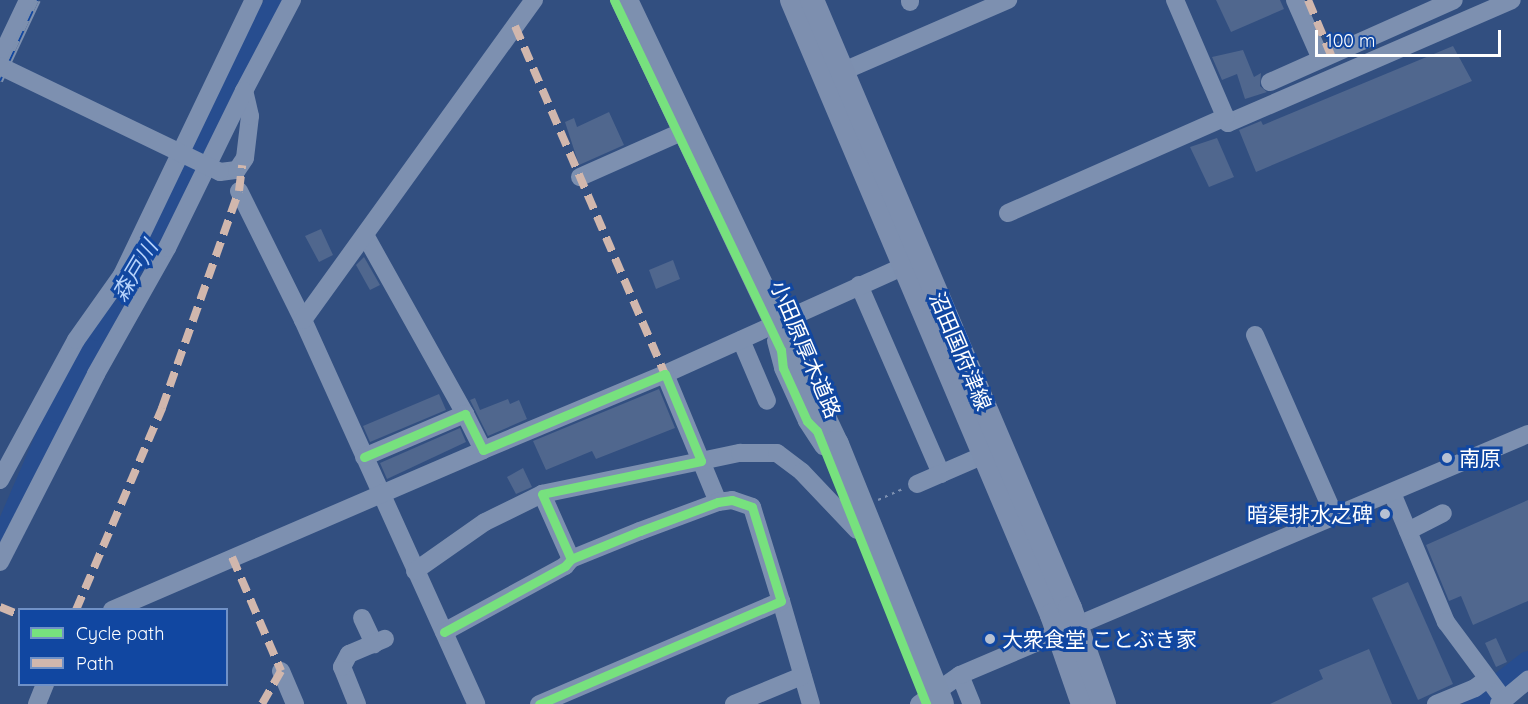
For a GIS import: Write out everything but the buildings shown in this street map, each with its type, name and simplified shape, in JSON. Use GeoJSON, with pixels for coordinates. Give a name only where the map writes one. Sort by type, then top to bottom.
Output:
{"type":"FeatureCollection","features":[{"type":"Feature","properties":{"kind":"highway","name":"小田原厚木道路"},"geometry":{"type":"LineString","coordinates":[[624,0],[835,444],[927,703]]}},
{"type":"Feature","properties":{"kind":"highway","name":"小田原厚木道路"},"geometry":{"type":"LineString","coordinates":[[642,0],[776,278],[955,704]]}},
{"type":"Feature","properties":{"kind":"main road","name":"沼田国府津線"},"geometry":{"type":"LineString","coordinates":[[792,0],[834,75],[1067,629],[1083,704]]}},
{"type":"Feature","properties":{"kind":"main road","name":"沼田国府津線"},"geometry":{"type":"LineString","coordinates":[[812,0],[834,75],[904,266],[984,455],[1104,704]]}},
{"type":"Feature","properties":{"kind":"street"},"geometry":{"type":"LineString","coordinates":[[0,59],[28,0]]}},
{"type":"Feature","properties":{"kind":"street"},"geometry":{"type":"LineString","coordinates":[[0,480],[76,340],[122,275],[254,0]]}},
{"type":"Feature","properties":{"kind":"street"},"geometry":{"type":"LineString","coordinates":[[0,562],[91,385],[167,248],[292,0]]}},
{"type":"Feature","properties":{"kind":"street"},"geometry":{"type":"LineString","coordinates":[[303,320],[534,0]]}},
{"type":"Feature","properties":{"kind":"street"},"geometry":{"type":"LineString","coordinates":[[614,0],[781,350],[783,368],[807,421],[817,431],[927,703],[960,675],[1528,435]]}},
{"type":"Feature","properties":{"kind":"street"},"geometry":{"type":"LineString","coordinates":[[834,75],[1008,0]]}},
{"type":"Feature","properties":{"kind":"street"},"geometry":{"type":"LineString","coordinates":[[1174,0],[1228,123],[1512,0]]}},
{"type":"Feature","properties":{"kind":"street"},"geometry":{"type":"LineString","coordinates":[[1295,0],[1326,57]]}},
{"type":"Feature","properties":{"kind":"street"},"geometry":{"type":"LineString","coordinates":[[1308,0],[1326,57]]}},
{"type":"Feature","properties":{"kind":"street"},"geometry":{"type":"LineString","coordinates":[[1270,82],[1454,0]]}},
{"type":"Feature","properties":{"kind":"street"},"geometry":{"type":"LineString","coordinates":[[0,66],[220,172],[237,170],[247,153],[250,116],[244,92]]}},
{"type":"Feature","properties":{"kind":"street"},"geometry":{"type":"LineString","coordinates":[[1008,213],[1226,117]]}},
{"type":"Feature","properties":{"kind":"street"},"geometry":{"type":"LineString","coordinates":[[580,177],[677,134]]}},
{"type":"Feature","properties":{"kind":"street"},"geometry":{"type":"LineString","coordinates":[[239,191],[303,320],[414,571],[476,704]]}},
{"type":"Feature","properties":{"kind":"street"},"geometry":{"type":"LineString","coordinates":[[365,235],[483,450]]}},
{"type":"Feature","properties":{"kind":"street"},"geometry":{"type":"LineString","coordinates":[[114,608],[665,374],[904,266]]}},
{"type":"Feature","properties":{"kind":"street"},"geometry":{"type":"LineString","coordinates":[[859,285],[941,474]]}},
{"type":"Feature","properties":{"kind":"street"},"geometry":{"type":"LineString","coordinates":[[1255,335],[1330,506]]}},
{"type":"Feature","properties":{"kind":"street"},"geometry":{"type":"LineString","coordinates":[[741,340],[767,401]]}},
{"type":"Feature","properties":{"kind":"street"},"geometry":{"type":"LineString","coordinates":[[665,374],[718,502]]}},
{"type":"Feature","properties":{"kind":"street"},"geometry":{"type":"LineString","coordinates":[[364,457],[465,414]]}},
{"type":"Feature","properties":{"kind":"street"},"geometry":{"type":"LineString","coordinates":[[414,571],[485,522],[542,494],[740,453],[777,453],[802,472],[857,530]]}},
{"type":"Feature","properties":{"kind":"street"},"geometry":{"type":"LineString","coordinates":[[917,484],[984,455]]}},
{"type":"Feature","properties":{"kind":"street"},"geometry":{"type":"LineString","coordinates":[[1392,493],[1446,622],[1502,702],[1528,680]]}},
{"type":"Feature","properties":{"kind":"street"},"geometry":{"type":"LineString","coordinates":[[542,494],[571,559]]}},
{"type":"Feature","properties":{"kind":"street"},"geometry":{"type":"LineString","coordinates":[[444,632],[565,566],[571,559],[718,502],[732,500],[752,507],[811,704]]}},
{"type":"Feature","properties":{"kind":"street"},"geometry":{"type":"LineString","coordinates":[[1408,531],[1443,513]]}},
{"type":"Feature","properties":{"kind":"street"},"geometry":{"type":"LineString","coordinates":[[539,704],[781,601]]}},
{"type":"Feature","properties":{"kind":"street"},"geometry":{"type":"LineString","coordinates":[[357,704],[342,667],[349,654],[379,641],[362,618]]}},
{"type":"Feature","properties":{"kind":"street"},"geometry":{"type":"LineString","coordinates":[[281,671],[295,704]]}},
{"type":"Feature","properties":{"kind":"street"},"geometry":{"type":"LineString","coordinates":[[960,675],[972,704]]}},
{"type":"Feature","properties":{"kind":"street"},"geometry":{"type":"LineString","coordinates":[[734,704],[802,676]]}},
{"type":"Feature","properties":{"kind":"street"},"geometry":{"type":"LineString","coordinates":[[1436,704],[1475,688],[1487,679]]}},
{"type":"Feature","properties":{"kind":"street"},"geometry":{"type":"LineString","coordinates":[[38,704],[44,686]]}},
{"type":"Feature","properties":{"kind":"path"},"geometry":{"type":"LineString","coordinates":[[850,511],[917,484]]}},
{"type":"Feature","properties":{"kind":"waterway","name":"森戸川"},"geometry":{"type":"LineString","coordinates":[[0,545],[57,412],[99,330],[156,235],[276,0]]}},
{"type":"Feature","properties":{"kind":"waterway"},"geometry":{"type":"LineString","coordinates":[[1474,704],[1528,662]]}},
{"type":"Feature","properties":{"kind":"railway"},"geometry":{"type":"LineString","coordinates":[[0,81],[38,0]]}},
{"type":"Feature","properties":{"kind":"marked path"},"geometry":{"type":"LineString","coordinates":[[1308,0],[1331,55]]}},
{"type":"Feature","properties":{"kind":"marked path"},"geometry":{"type":"LineString","coordinates":[[515,26],[665,374]]}},
{"type":"Feature","properties":{"kind":"marked path"},"geometry":{"type":"LineString","coordinates":[[77,608],[162,408],[239,191],[242,165]]}},
{"type":"Feature","properties":{"kind":"marked path"},"geometry":{"type":"LineString","coordinates":[[232,557],[281,671],[262,704]]}},
{"type":"Feature","properties":{"kind":"marked path"},"geometry":{"type":"LineString","coordinates":[[0,607],[18,614]]}},
{"type":"Feature","properties":{"kind":"cycle path"},"geometry":{"type":"LineString","coordinates":[[614,0],[781,350],[783,368],[807,421],[817,431],[926,704]]}},
{"type":"Feature","properties":{"kind":"cycle path"},"geometry":{"type":"LineString","coordinates":[[364,457],[465,414],[483,450],[665,374],[701,461],[542,494],[571,559]]}},
{"type":"Feature","properties":{"kind":"cycle path"},"geometry":{"type":"LineString","coordinates":[[444,632],[565,566],[571,559],[718,502],[732,500],[752,507],[781,601],[539,704]]}},
{"type":"Feature","properties":{"kind":"place","name":"南原"},"geometry":{"type":"Point","coordinates":[1447,458]}},
{"type":"Feature","properties":{"kind":"place","name":"暗渠排水之碑"},"geometry":{"type":"Point","coordinates":[1385,514]}},
{"type":"Feature","properties":{"kind":"place","name":"大衆食堂 ことぶき家"},"geometry":{"type":"Point","coordinates":[990,639]}}]}
